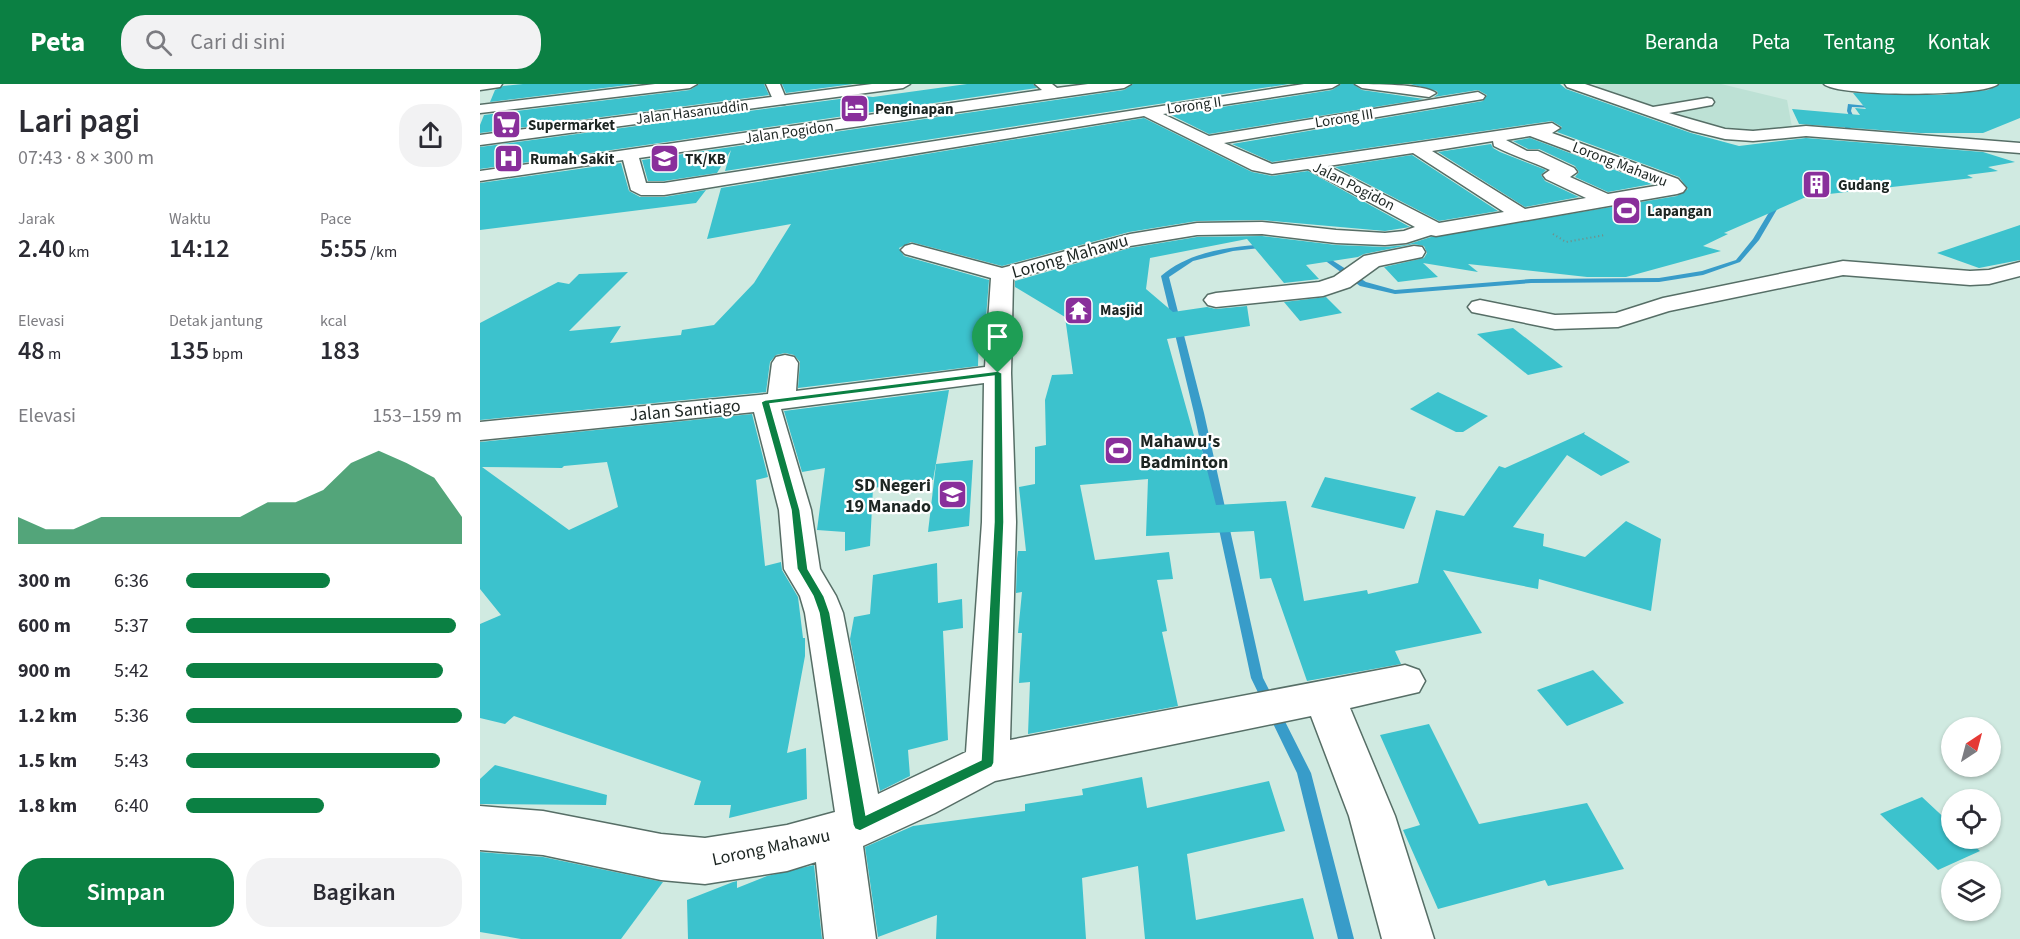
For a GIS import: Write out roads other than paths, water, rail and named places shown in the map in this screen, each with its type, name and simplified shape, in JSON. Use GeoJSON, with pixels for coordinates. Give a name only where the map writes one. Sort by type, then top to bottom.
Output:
{"type":"FeatureCollection","features":[{"type":"Feature","properties":{"kind":"main road"},"geometry":{"type":"LineString","coordinates":[[480,86],[495,84]]}},
{"type":"Feature","properties":{"kind":"main road"},"geometry":{"type":"LineString","coordinates":[[480,109],[576,91],[690,84]]}},
{"type":"Feature","properties":{"kind":"main road"},"geometry":{"type":"LineString","coordinates":[[773,84],[780,100]]}},
{"type":"Feature","properties":{"kind":"main road","name":"Jalan Hasanuddin"},"geometry":{"type":"LineString","coordinates":[[480,140],[903,84]]}},
{"type":"Feature","properties":{"kind":"main road","name":"Jalan Pogidon"},"geometry":{"type":"LineString","coordinates":[[630,155],[1049,88],[1124,84]]}},
{"type":"Feature","properties":{"kind":"main road","name":"Lorong II"},"geometry":{"type":"LineString","coordinates":[[630,155],[638,186],[641,189],[664,189],[1091,120],[1332,84]]}},
{"type":"Feature","properties":{"kind":"main road"},"geometry":{"type":"LineString","coordinates":[[1362,84],[1461,99]]}},
{"type":"Feature","properties":{"kind":"main road"},"geometry":{"type":"LineString","coordinates":[[1572,84],[1691,125],[1736,135],[1806,131],[2020,148]]}},
{"type":"Feature","properties":{"kind":"main road"},"geometry":{"type":"LineString","coordinates":[[1831,84],[1865,89],[1991,84]]}},
{"type":"Feature","properties":{"kind":"main road"},"geometry":{"type":"LineString","coordinates":[[1049,88],[1091,120]]}},
{"type":"Feature","properties":{"kind":"main road"},"geometry":{"type":"LineString","coordinates":[[576,91],[576,127]]}},
{"type":"Feature","properties":{"kind":"main road","name":"Lorong III"},"geometry":{"type":"LineString","coordinates":[[1209,141],[1478,96]]}},
{"type":"Feature","properties":{"kind":"main road"},"geometry":{"type":"LineString","coordinates":[[1650,112],[1707,102]]}},
{"type":"Feature","properties":{"kind":"main road","name":"Jalan Pogidon"},"geometry":{"type":"LineString","coordinates":[[1147,112],[1266,169],[1308,162],[1425,227]]}},
{"type":"Feature","properties":{"kind":"main road"},"geometry":{"type":"LineString","coordinates":[[1308,162],[1532,132],[1572,124]]}},
{"type":"Feature","properties":{"kind":"main road"},"geometry":{"type":"LineString","coordinates":[[1906,126],[1924,141]]}},
{"type":"Feature","properties":{"kind":"main road"},"geometry":{"type":"LineString","coordinates":[[1999,129],[2020,141]]}},
{"type":"Feature","properties":{"kind":"main road","name":"Lorong Mahawu"},"geometry":{"type":"LineString","coordinates":[[480,828],[543,833],[661,857],[705,861],[787,848],[848,830],[987,763],[999,522],[998,373],[1003,275],[1121,241],[1178,229],[1244,227],[1398,239],[1409,238],[1425,227],[1436,230],[1673,190],[1677,187],[1627,165],[1532,132]]}},
{"type":"Feature","properties":{"kind":"main road"},"geometry":{"type":"LineString","coordinates":[[1490,138],[1525,156],[1532,155],[1568,172],[1552,175],[1607,201]]}},
{"type":"Feature","properties":{"kind":"main road"},"geometry":{"type":"LineString","coordinates":[[1976,146],[2020,159]]}},
{"type":"Feature","properties":{"kind":"main road"},"geometry":{"type":"LineString","coordinates":[[1416,148],[1522,214]]}},
{"type":"Feature","properties":{"kind":"main road"},"geometry":{"type":"LineString","coordinates":[[480,176],[630,155]]}},
{"type":"Feature","properties":{"kind":"main road"},"geometry":{"type":"LineString","coordinates":[[1216,300],[1323,289],[1352,276],[1374,260],[1424,248],[1434,237],[1425,227]]}},
{"type":"Feature","properties":{"kind":"main road"},"geometry":{"type":"LineString","coordinates":[[912,250],[1003,275]]}},
{"type":"Feature","properties":{"kind":"main road"},"geometry":{"type":"LineString","coordinates":[[1480,307],[1556,322],[1618,320],[1664,305],[1773,283],[1805,274],[1843,268],[1970,279],[2020,269]]}},
{"type":"Feature","properties":{"kind":"main road"},"geometry":{"type":"LineString","coordinates":[[785,363],[773,402],[795,510],[802,569],[818,596],[824,613],[848,830],[850,939]]}},
{"type":"Feature","properties":{"kind":"main road","name":"Jalan Santiago"},"geometry":{"type":"LineString","coordinates":[[480,431],[773,402],[998,373]]}},
{"type":"Feature","properties":{"kind":"main road"},"geometry":{"type":"LineString","coordinates":[[987,763],[1232,717],[1405,681]]}},
{"type":"Feature","properties":{"kind":"main road"},"geometry":{"type":"LineString","coordinates":[[1306,700],[1372,816],[1408,939]]}},
{"type":"Feature","properties":{"kind":"waterway"},"geometry":{"type":"LineString","coordinates":[[1835,131],[1846,131],[1853,120],[1849,111],[1850,105],[1876,107]]}},
{"type":"Feature","properties":{"kind":"waterway"},"geometry":{"type":"LineString","coordinates":[[1319,254],[1363,284],[1395,292],[1531,281],[1659,280],[1703,273],[1738,261],[1756,240],[1780,199]]}},
{"type":"Feature","properties":{"kind":"waterway"},"geometry":{"type":"LineString","coordinates":[[1267,246],[1233,249],[1191,260],[1165,276],[1199,413],[1257,678],[1304,773],[1346,939]]}},
{"type":"Feature","properties":{"kind":"place","name":"Penginapan"},"geometry":{"type":"Point","coordinates":[854,109]}},
{"type":"Feature","properties":{"kind":"place","name":"Supermarket"},"geometry":{"type":"Point","coordinates":[507,125]}},
{"type":"Feature","properties":{"kind":"place","name":"Rumah Sakit"},"geometry":{"type":"Point","coordinates":[509,159]}},
{"type":"Feature","properties":{"kind":"place","name":"TK/KB"},"geometry":{"type":"Point","coordinates":[664,159]}},
{"type":"Feature","properties":{"kind":"place","name":"Gudang"},"geometry":{"type":"Point","coordinates":[1817,185]}},
{"type":"Feature","properties":{"kind":"place","name":"Lapangan"},"geometry":{"type":"Point","coordinates":[1626,211]}},
{"type":"Feature","properties":{"kind":"place","name":"Masjid"},"geometry":{"type":"Point","coordinates":[1079,310]}},
{"type":"Feature","properties":{"kind":"place","name":"Mahawu's Badminton"},"geometry":{"type":"Point","coordinates":[1119,451]}},
{"type":"Feature","properties":{"kind":"place","name":"SD Negeri 19 Manado"},"geometry":{"type":"Point","coordinates":[952,495]}}]}
